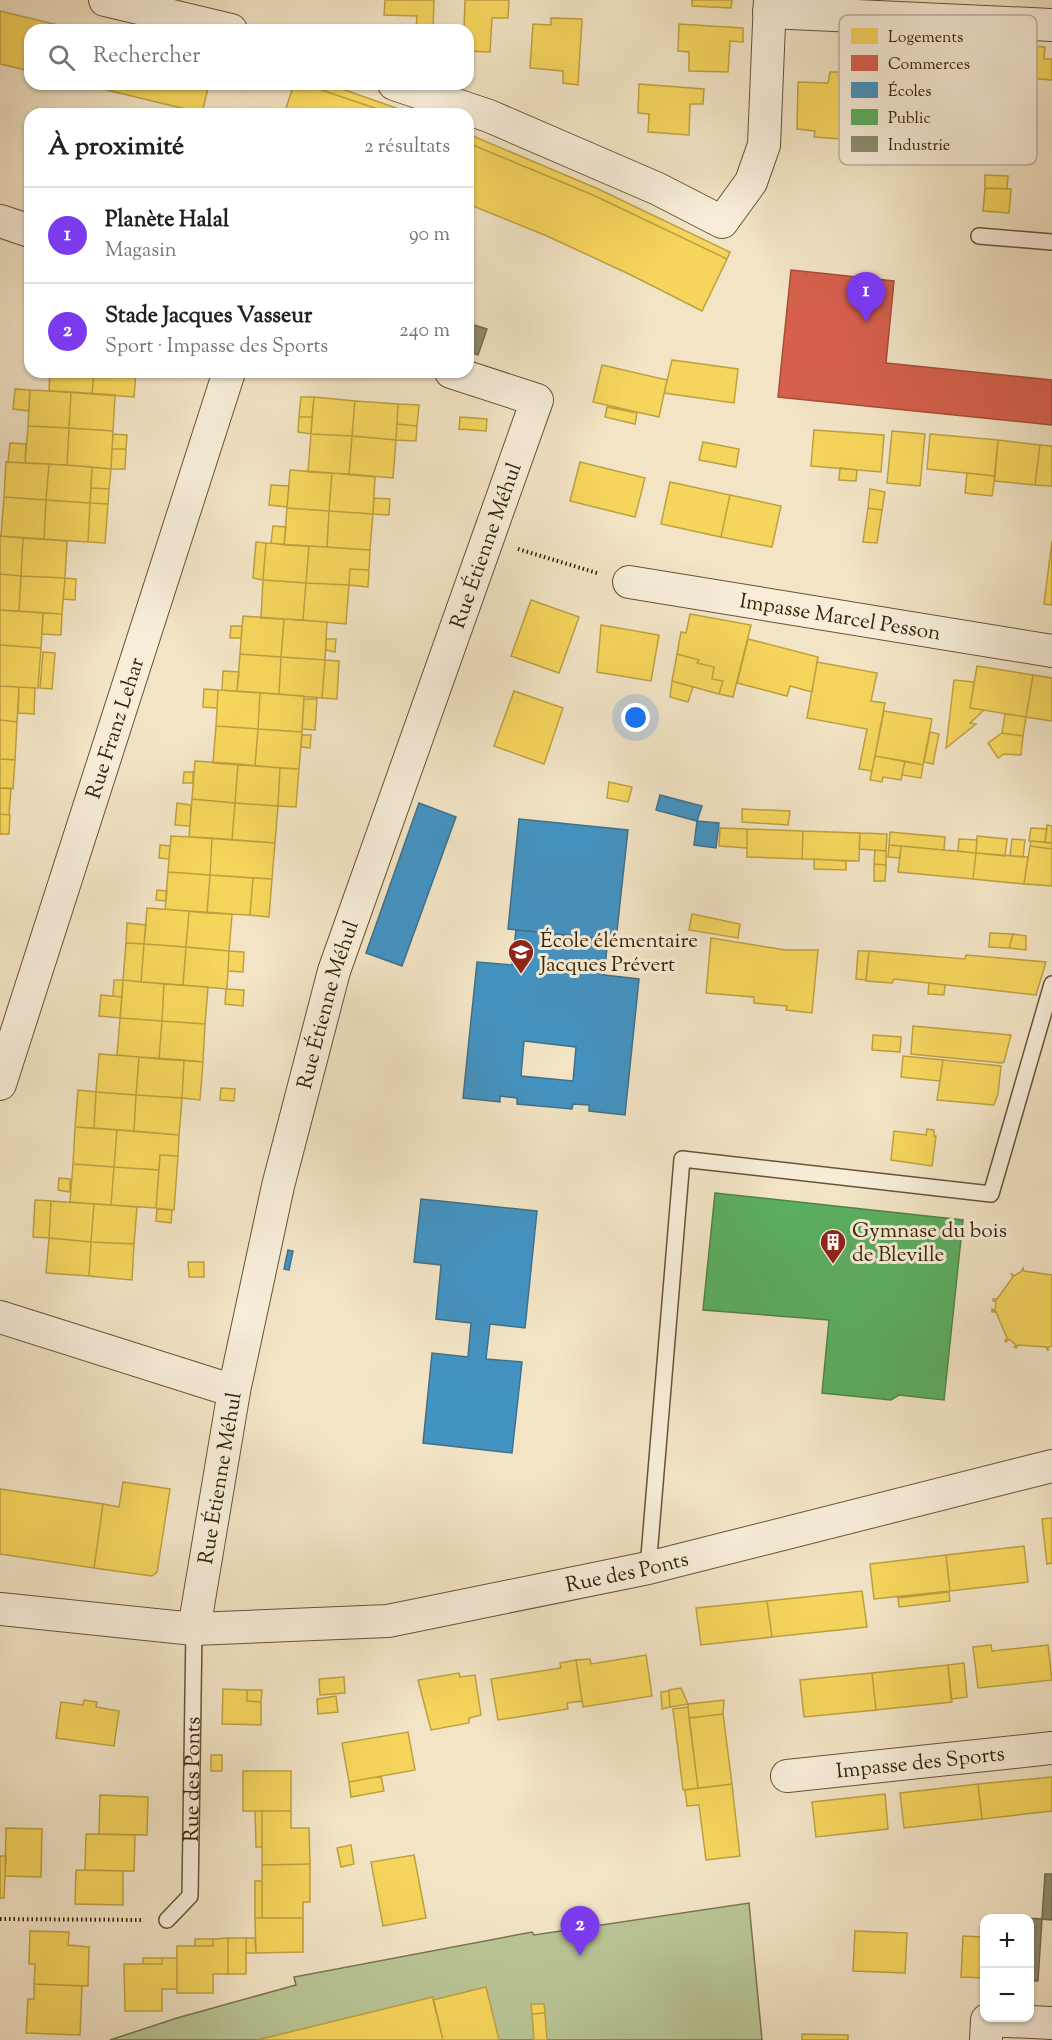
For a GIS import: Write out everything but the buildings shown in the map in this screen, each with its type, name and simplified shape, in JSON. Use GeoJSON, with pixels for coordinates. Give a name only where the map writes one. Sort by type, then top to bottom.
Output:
{"type":"FeatureCollection","features":[{"type":"Feature","properties":{"kind":"street"},"geometry":{"type":"LineString","coordinates":[[105,0],[206,24]]}},
{"type":"Feature","properties":{"kind":"street"},"geometry":{"type":"LineString","coordinates":[[474,111],[658,189],[722,222],[751,182],[764,145],[770,6],[904,15]]}},
{"type":"Feature","properties":{"kind":"street"},"geometry":{"type":"LineString","coordinates":[[1037,24],[1052,25]]}},
{"type":"Feature","properties":{"kind":"street"},"geometry":{"type":"LineString","coordinates":[[412,90],[465,108]]}},
{"type":"Feature","properties":{"kind":"street"},"geometry":{"type":"LineString","coordinates":[[0,220],[24,229]]}},
{"type":"Feature","properties":{"kind":"street","name":"Rue Franz Lehar"},"geometry":{"type":"LineString","coordinates":[[0,1084],[227,378]]}},
{"type":"Feature","properties":{"kind":"street","name":"Rue Étienne Méhul"},"geometry":{"type":"LineString","coordinates":[[194,1629],[234,1391],[278,1186],[334,971],[537,400],[469,378]]}},
{"type":"Feature","properties":{"kind":"street","name":"Impasse Marcel Pesson"},"geometry":{"type":"LineString","coordinates":[[629,582],[1052,651]]}},
{"type":"Feature","properties":{"kind":"street"},"geometry":{"type":"LineString","coordinates":[[0,1317],[234,1391]]}},
{"type":"Feature","properties":{"kind":"street","name":"Rue des Ponts"},"geometry":{"type":"LineString","coordinates":[[0,1609],[194,1629],[388,1621],[648,1568],[1052,1466]]}},
{"type":"Feature","properties":{"kind":"street","name":"Impasse des Sports"},"geometry":{"type":"LineString","coordinates":[[787,1776],[1052,1748]]}},
{"type":"Feature","properties":{"kind":"street"},"geometry":{"type":"LineString","coordinates":[[986,2040],[987,2020],[1052,2023]]}},
{"type":"Feature","properties":{"kind":"lane"},"geometry":{"type":"LineString","coordinates":[[979,236],[1052,242]]}},
{"type":"Feature","properties":{"kind":"lane"},"geometry":{"type":"LineString","coordinates":[[648,1568],[682,1159],[990,1194],[1052,984]]}},
{"type":"Feature","properties":{"kind":"lane","name":"Rue des Ponts"},"geometry":{"type":"LineString","coordinates":[[166,1920],[190,1896],[194,1629]]}},
{"type":"Feature","properties":{"kind":"path"},"geometry":{"type":"LineString","coordinates":[[487,541],[629,582]]}},
{"type":"Feature","properties":{"kind":"path"},"geometry":{"type":"LineString","coordinates":[[0,1919],[166,1920]]}},
{"type":"Feature","properties":{"kind":"green space"},"geometry":{"type":"Polygon","coordinates":[[[749,1903],[762,2040],[110,2040],[177,2018],[296,1985],[294,1977],[532,1932],[534,1935],[749,1903]]]}},
{"type":"Feature","properties":{"kind":"place","name":"Planète Halal"},"geometry":{"type":"Point","coordinates":[866,322]}},
{"type":"Feature","properties":{"kind":"place","name":"École élémentaire Jacques Prévert"},"geometry":{"type":"Point","coordinates":[521,975]}},
{"type":"Feature","properties":{"kind":"place","name":"Gymnase du bois de Bleville"},"geometry":{"type":"Point","coordinates":[833,1265]}},
{"type":"Feature","properties":{"kind":"place","name":"Stade Jacques Vasseur"},"geometry":{"type":"Point","coordinates":[580,1956]}}]}
